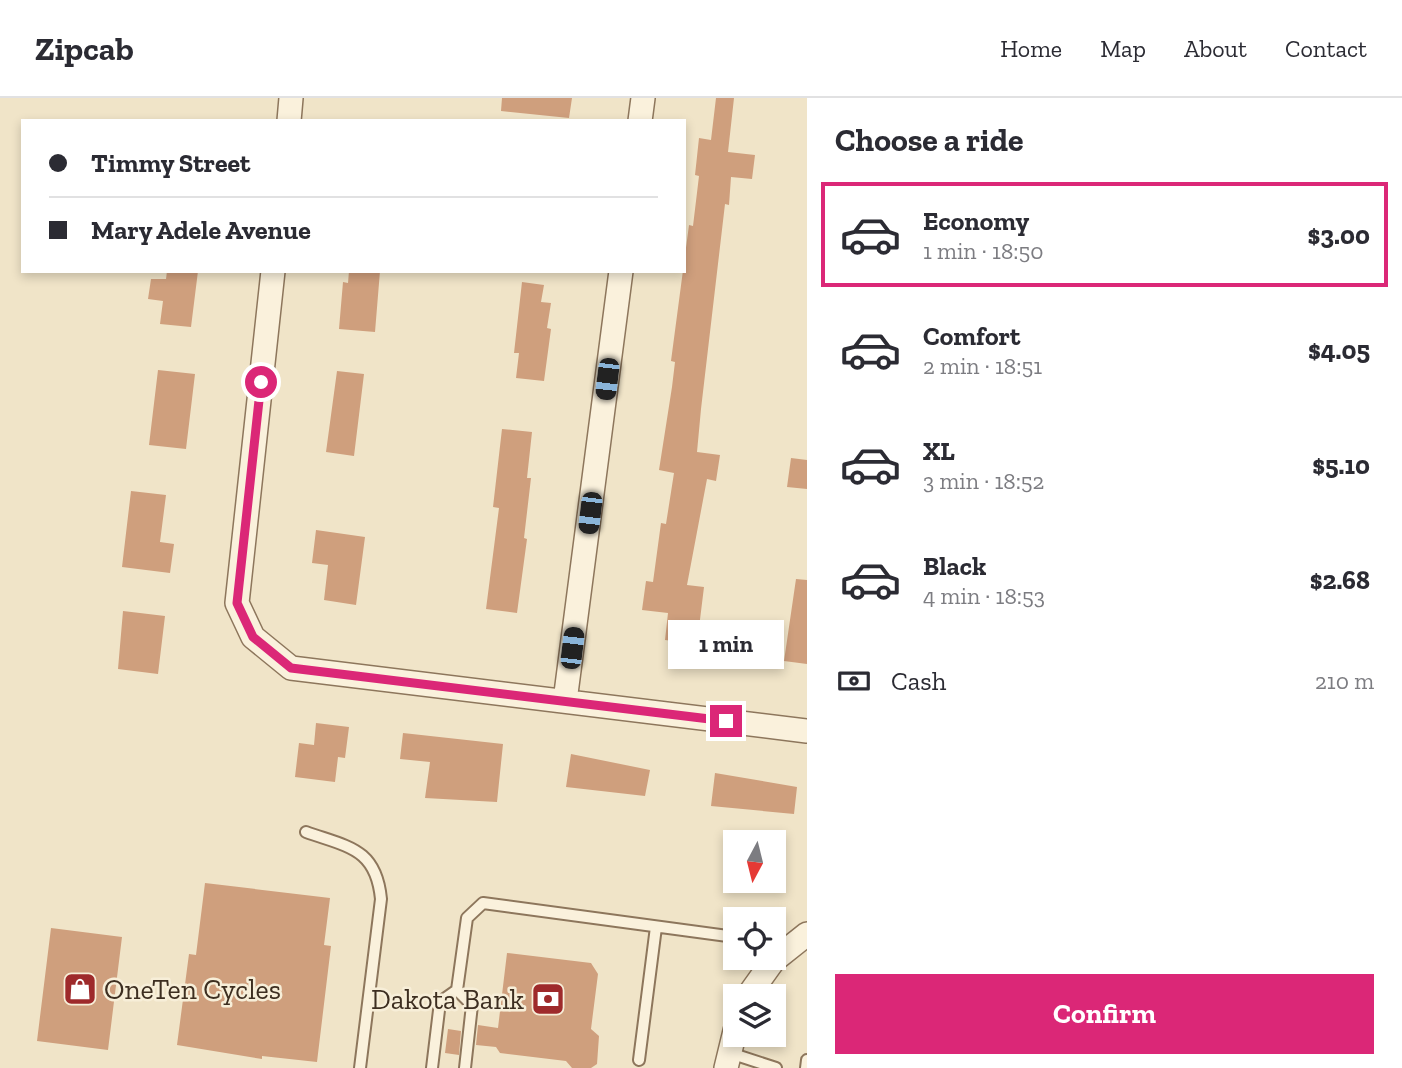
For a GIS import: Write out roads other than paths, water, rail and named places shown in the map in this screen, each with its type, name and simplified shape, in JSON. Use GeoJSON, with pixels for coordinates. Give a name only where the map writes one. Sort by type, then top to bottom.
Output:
{"type":"FeatureCollection","features":[{"type":"Feature","properties":{"kind":"street"},"geometry":{"type":"LineString","coordinates":[[289,119],[291,98]]}},
{"type":"Feature","properties":{"kind":"street"},"geometry":{"type":"LineString","coordinates":[[640,119],[643,98]]}},
{"type":"Feature","properties":{"kind":"street"},"geometry":{"type":"LineString","coordinates":[[273,273],[237,603],[253,637],[291,668],[807,731]]}},
{"type":"Feature","properties":{"kind":"street"},"geometry":{"type":"LineString","coordinates":[[565,701],[621,273]]}},
{"type":"Feature","properties":{"kind":"street"},"geometry":{"type":"LineString","coordinates":[[786,949],[807,934]]}},
{"type":"Feature","properties":{"kind":"lane"},"geometry":{"type":"LineString","coordinates":[[306,832],[360,851],[370,861],[379,880],[381,898],[360,1068]]}},
{"type":"Feature","properties":{"kind":"lane"},"geometry":{"type":"LineString","coordinates":[[432,1068],[440,1002],[457,990],[467,918],[483,903],[723,935]]}},
{"type":"Feature","properties":{"kind":"lane"},"geometry":{"type":"LineString","coordinates":[[639,1060],[656,927]]}},
{"type":"Feature","properties":{"kind":"lane"},"geometry":{"type":"LineString","coordinates":[[457,990],[472,1005],[465,1068]]}},
{"type":"Feature","properties":{"kind":"lane"},"geometry":{"type":"LineString","coordinates":[[730,1051],[776,1068]]}},
{"type":"Feature","properties":{"kind":"lane"},"geometry":{"type":"LineString","coordinates":[[806,1068],[807,1060]]}},
{"type":"Feature","properties":{"kind":"place","name":"OneTen Cycles"},"geometry":{"type":"Point","coordinates":[80,989]}},
{"type":"Feature","properties":{"kind":"place","name":"Dakota Bank"},"geometry":{"type":"Point","coordinates":[548,999]}}]}
